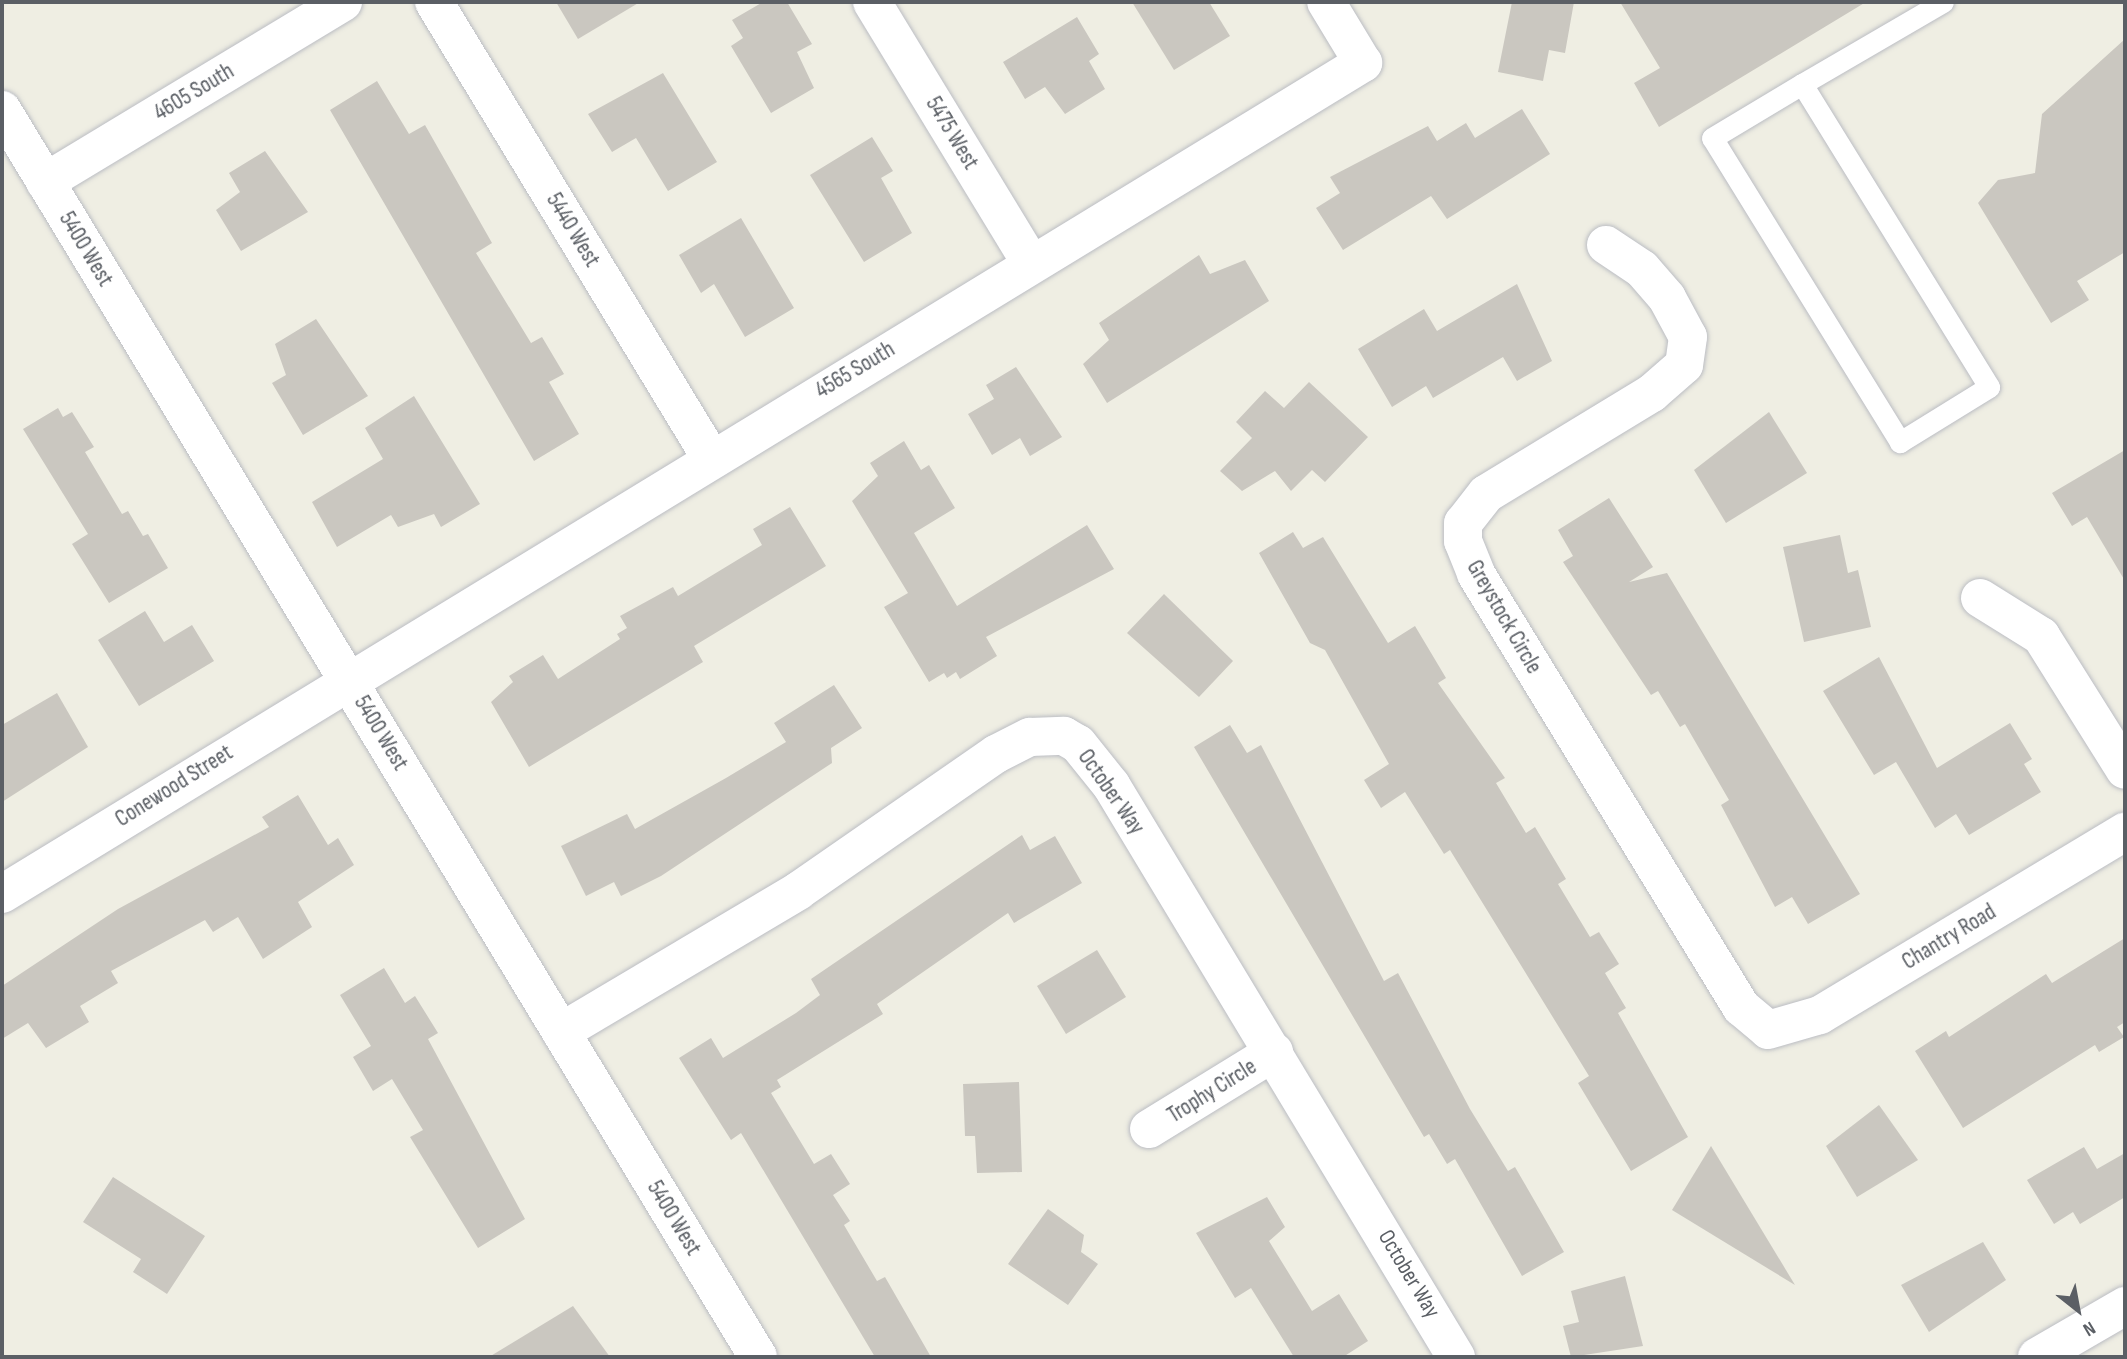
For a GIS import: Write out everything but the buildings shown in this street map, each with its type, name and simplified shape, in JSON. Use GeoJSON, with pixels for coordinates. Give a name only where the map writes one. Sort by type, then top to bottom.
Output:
{"type":"FeatureCollection","features":[{"type":"Feature","properties":{"kind":"street","name":"4605 South"},"geometry":{"type":"LineString","coordinates":[[45,182],[343,2]]}},
{"type":"Feature","properties":{"kind":"street","name":"5440 West"},"geometry":{"type":"LineString","coordinates":[[434,2],[710,458]]}},
{"type":"Feature","properties":{"kind":"street","name":"5475 West"},"geometry":{"type":"LineString","coordinates":[[872,2],[1031,264]]}},
{"type":"Feature","properties":{"kind":"street","name":"4565 South"},"geometry":{"type":"LineString","coordinates":[[347,678],[1363,63],[1326,2]]}},
{"type":"Feature","properties":{"kind":"street","name":"5400 West"},"geometry":{"type":"LineString","coordinates":[[2,110],[758,1357]]}},
{"type":"Feature","properties":{"kind":"street","name":"Greystock Circle"},"geometry":{"type":"LineString","coordinates":[[1606,245],[1642,269],[1667,298],[1688,337],[1684,365],[1652,393],[1486,494],[1463,523],[1463,541],[1476,574],[1730,992],[1768,1030]]}},
{"type":"Feature","properties":{"kind":"street"},"geometry":{"type":"LineString","coordinates":[[1980,598],[2041,636],[2125,770]]}},
{"type":"Feature","properties":{"kind":"street","name":"Conewood Street"},"geometry":{"type":"LineString","coordinates":[[2,894],[347,678]]}},
{"type":"Feature","properties":{"kind":"street","name":"October Way"},"geometry":{"type":"LineString","coordinates":[[561,1032],[798,891],[996,754],[1047,734],[1078,744],[1106,778],[1457,1357]]}},
{"type":"Feature","properties":{"kind":"street","name":"Chantry Road"},"geometry":{"type":"LineString","coordinates":[[1768,1030],[1820,1015],[2125,832]]}},
{"type":"Feature","properties":{"kind":"street","name":"Trophy Circle"},"geometry":{"type":"LineString","coordinates":[[1149,1129],[1274,1052]]}},
{"type":"Feature","properties":{"kind":"street"},"geometry":{"type":"LineString","coordinates":[[2038,1357],[2125,1306]]}},
{"type":"Feature","properties":{"kind":"lane"},"geometry":{"type":"LineString","coordinates":[[1802,84],[1989,387],[1900,442],[1712,138],[1802,84],[1943,2]]}}]}
